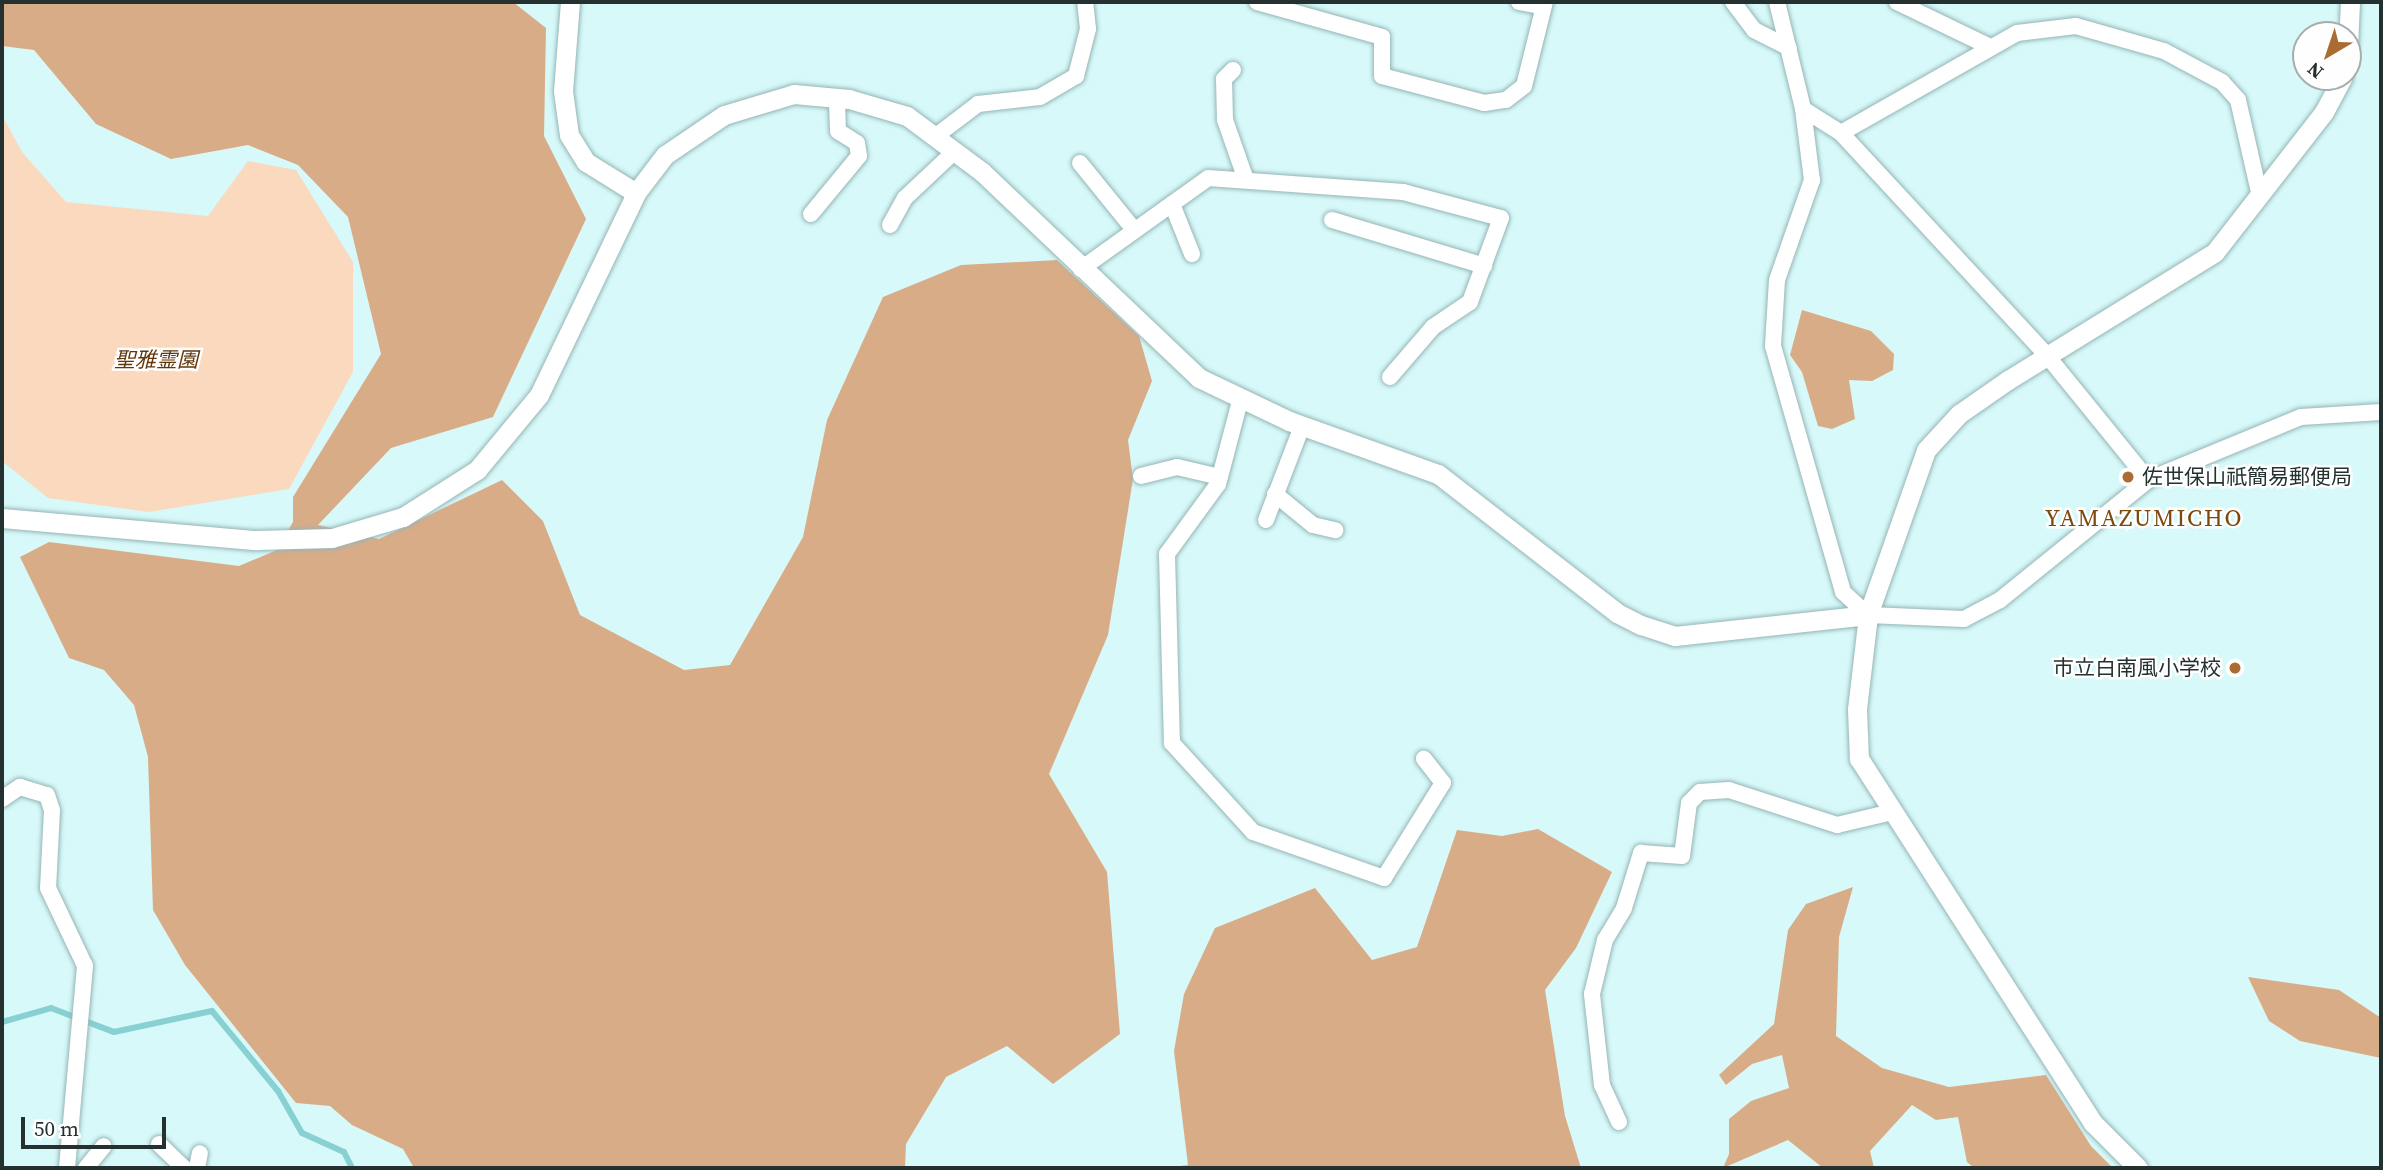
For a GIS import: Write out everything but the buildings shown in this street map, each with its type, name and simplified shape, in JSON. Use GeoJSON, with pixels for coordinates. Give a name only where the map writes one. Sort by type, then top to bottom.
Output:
{"type":"FeatureCollection","features":[{"type":"Feature","properties":{"kind":"street"},"geometry":{"type":"LineString","coordinates":[[570,2],[563,90],[569,135],[586,162],[636,193]]}},
{"type":"Feature","properties":{"kind":"street"},"geometry":{"type":"LineString","coordinates":[[936,136],[978,104],[1040,97],[1076,76],[1088,29],[1085,2]]}},
{"type":"Feature","properties":{"kind":"street"},"geometry":{"type":"LineString","coordinates":[[1257,2],[1382,37],[1382,76],[1484,103],[1506,100],[1524,86],[1545,4],[1519,2]]}},
{"type":"Feature","properties":{"kind":"street"},"geometry":{"type":"LineString","coordinates":[[1733,2],[1754,30],[1789,48]]}},
{"type":"Feature","properties":{"kind":"street"},"geometry":{"type":"LineString","coordinates":[[1777,2],[1803,109],[1812,180],[1777,280],[1773,346],[1843,592],[1868,615]]}},
{"type":"Feature","properties":{"kind":"street"},"geometry":{"type":"LineString","coordinates":[[1898,2],[1990,47]]}},
{"type":"Feature","properties":{"kind":"street"},"geometry":{"type":"LineString","coordinates":[[2349,21],[2350,2]]}},
{"type":"Feature","properties":{"kind":"street"},"geometry":{"type":"LineString","coordinates":[[1841,133],[2017,33],[2076,26],[2164,51],[2222,82],[2238,100],[2260,197]]}},
{"type":"Feature","properties":{"kind":"street"},"geometry":{"type":"LineString","coordinates":[[1233,71],[1224,79],[1225,120],[1245,177]]}},
{"type":"Feature","properties":{"kind":"street"},"geometry":{"type":"LineString","coordinates":[[2138,1168],[2094,1123],[1859,759],[1857,709],[1868,615],[1926,450],[1959,414],[2215,252],[2324,112],[2335,91]]}},
{"type":"Feature","properties":{"kind":"street"},"geometry":{"type":"LineString","coordinates":[[2,518],[256,540],[331,538],[403,517],[477,470],[538,396],[636,193],[665,155],[724,115],[794,94],[837,97],[878,104],[936,136],[1199,378],[1240,401],[1302,426],[1438,474],[1618,613],[1641,625],[1675,636],[1868,615],[1965,619],[2000,600],[2148,480],[2301,417],[2381,412]]}},
{"type":"Feature","properties":{"kind":"street"},"geometry":{"type":"LineString","coordinates":[[811,214],[859,156],[857,143],[838,131],[837,97]]}},
{"type":"Feature","properties":{"kind":"street"},"geometry":{"type":"LineString","coordinates":[[1803,109],[1841,133],[2049,358],[2148,480]]}},
{"type":"Feature","properties":{"kind":"street"},"geometry":{"type":"LineString","coordinates":[[890,225],[905,198],[955,151]]}},
{"type":"Feature","properties":{"kind":"street"},"geometry":{"type":"LineString","coordinates":[[1080,163],[1135,231]]}},
{"type":"Feature","properties":{"kind":"street"},"geometry":{"type":"LineString","coordinates":[[1081,269],[1208,178],[1245,177],[1403,192],[1501,218],[1471,302],[1433,327],[1390,377]]}},
{"type":"Feature","properties":{"kind":"street"},"geometry":{"type":"LineString","coordinates":[[1172,204],[1192,254]]}},
{"type":"Feature","properties":{"kind":"street"},"geometry":{"type":"LineString","coordinates":[[1332,220],[1484,266]]}},
{"type":"Feature","properties":{"kind":"street"},"geometry":{"type":"LineString","coordinates":[[1240,401],[1220,477],[1167,554],[1172,743],[1253,832],[1384,878],[1443,783],[1424,760]]}},
{"type":"Feature","properties":{"kind":"street"},"geometry":{"type":"LineString","coordinates":[[1266,520],[1302,426]]}},
{"type":"Feature","properties":{"kind":"street"},"geometry":{"type":"LineString","coordinates":[[1141,476],[1177,467],[1220,477]]}},
{"type":"Feature","properties":{"kind":"street"},"geometry":{"type":"LineString","coordinates":[[1275,494],[1313,525],[1335,530]]}},
{"type":"Feature","properties":{"kind":"street"},"geometry":{"type":"LineString","coordinates":[[2,799],[20,787],[47,795],[52,810],[48,888],[85,966],[67,1168]]}},
{"type":"Feature","properties":{"kind":"street"},"geometry":{"type":"LineString","coordinates":[[1619,1122],[1602,1085],[1592,994],[1605,940],[1624,908],[1641,853],[1682,856],[1689,803],[1700,792],[1743,793],[1837,825],[1892,812]]}},
{"type":"Feature","properties":{"kind":"street"},"geometry":{"type":"LineString","coordinates":[[159,1144],[184,1168]]}},
{"type":"Feature","properties":{"kind":"street"},"geometry":{"type":"LineString","coordinates":[[86,1168],[104,1146]]}},
{"type":"Feature","properties":{"kind":"green space","name":"聖雅霊園"},"geometry":{"type":"Polygon","coordinates":[[[2,115],[22,152],[66,202],[208,216],[248,161],[296,170],[353,262],[353,372],[289,489],[149,512],[48,498],[2,461],[2,115]]]}},
{"type":"Feature","properties":{"kind":"shaded area"},"geometry":{"type":"Polygon","coordinates":[[[2,2],[513,2],[546,28],[544,136],[586,219],[493,417],[391,448],[318,525],[379,539],[502,480],[543,521],[580,615],[684,670],[730,665],[803,537],[827,420],[883,297],[961,265],[1057,260],[1139,336],[1152,381],[1128,440],[1133,479],[1108,635],[1049,774],[1107,872],[1120,1034],[1053,1084],[1007,1046],[946,1077],[906,1144],[905,1168],[414,1168],[403,1149],[352,1125],[330,1106],[296,1103],[185,965],[153,910],[148,757],[134,705],[104,670],[69,658],[20,557],[49,542],[239,566],[277,550],[293,522],[293,497],[381,354],[348,217],[298,165],[248,145],[171,159],[96,124],[34,50],[2,46],[2,2]]]}},
{"type":"Feature","properties":{"kind":"shaded area"},"geometry":{"type":"Polygon","coordinates":[[[1802,310],[1871,331],[1894,354],[1893,370],[1872,381],[1849,380],[1855,419],[1832,429],[1818,426],[1802,372],[1790,355],[1802,310]]]}},
{"type":"Feature","properties":{"kind":"shaded area"},"geometry":{"type":"Polygon","coordinates":[[[1538,829],[1612,872],[1576,948],[1545,990],[1565,1116],[1581,1168],[1165,1168],[1188,1165],[1174,1051],[1184,994],[1215,928],[1315,888],[1372,960],[1417,947],[1457,830],[1502,836],[1538,829]]]}},
{"type":"Feature","properties":{"kind":"shaded area"},"geometry":{"type":"Polygon","coordinates":[[[1853,887],[1839,937],[1836,1036],[1882,1068],[1949,1087],[2046,1075],[2091,1146],[2113,1168],[1974,1168],[1967,1162],[1958,1117],[1936,1120],[1912,1105],[1870,1151],[1874,1168],[1823,1168],[1788,1140],[1723,1168],[1729,1154],[1729,1119],[1751,1101],[1789,1088],[1782,1055],[1752,1064],[1726,1085],[1719,1075],[1774,1024],[1788,930],[1806,904],[1853,887]]]}},
{"type":"Feature","properties":{"kind":"shaded area"},"geometry":{"type":"Polygon","coordinates":[[[2248,977],[2339,990],[2381,1018],[2381,1058],[2300,1041],[2269,1021],[2248,977]]]}},
{"type":"Feature","properties":{"kind":"waterway"},"geometry":{"type":"LineString","coordinates":[[2,1022],[51,1008],[114,1032],[212,1011],[278,1091],[302,1133],[344,1152],[352,1168]]}},
{"type":"Feature","properties":{"kind":"place","name":"佐世保山祇簡易郵便局"},"geometry":{"type":"Point","coordinates":[2128,477]}},
{"type":"Feature","properties":{"kind":"place","name":"市立白南風小学校"},"geometry":{"type":"Point","coordinates":[2235,668]}},
{"type":"Feature","properties":{"kind":"district","name":"YAMAZUMICHO"},"geometry":{"type":"Point","coordinates":[2144,518]}}]}
